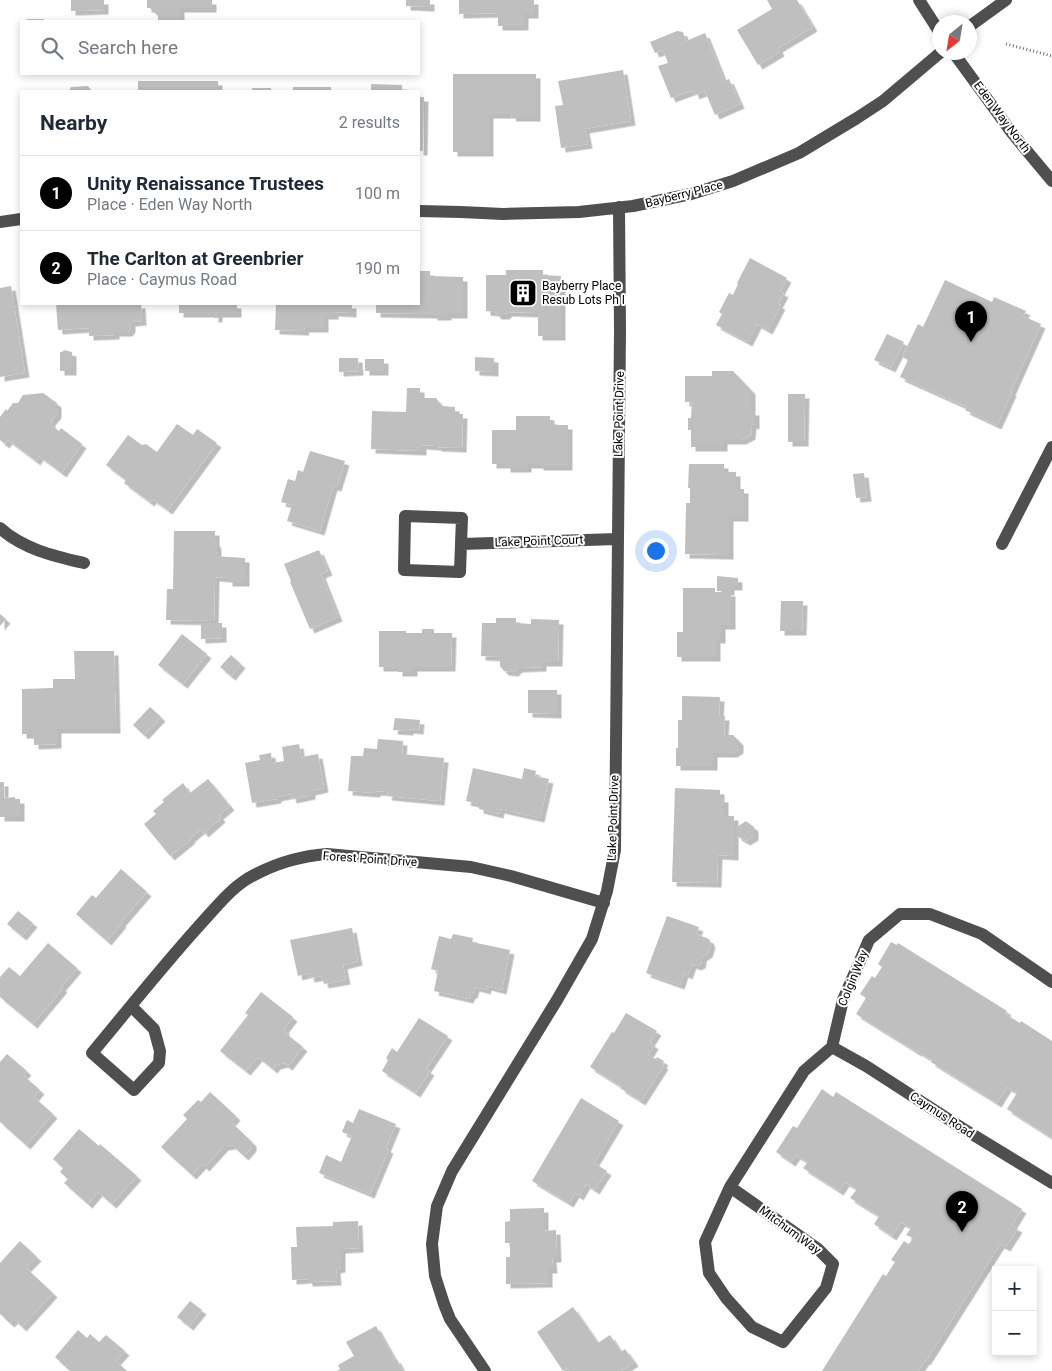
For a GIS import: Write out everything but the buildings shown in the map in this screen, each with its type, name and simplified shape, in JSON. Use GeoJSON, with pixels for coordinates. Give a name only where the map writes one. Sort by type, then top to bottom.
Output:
{"type":"FeatureCollection","features":[{"type":"Feature","properties":{"kind":"street"},"geometry":{"type":"LineString","coordinates":[[919,0],[932,20]]}},
{"type":"Feature","properties":{"kind":"street"},"geometry":{"type":"LineString","coordinates":[[977,21],[1006,0]]}},
{"type":"Feature","properties":{"kind":"street","name":"Bayberry Place"},"geometry":{"type":"LineString","coordinates":[[420,211],[503,214],[579,212],[634,206],[691,194],[733,181],[799,153],[858,118],[932,59]]}},
{"type":"Feature","properties":{"kind":"street","name":"Eden Way North"},"geometry":{"type":"LineString","coordinates":[[959,60],[1012,132],[1052,181]]}},
{"type":"Feature","properties":{"kind":"street","name":"Lake Point Drive"},"geometry":{"type":"LineString","coordinates":[[484,1371],[450,1319],[435,1276],[432,1244],[437,1206],[452,1171],[557,1000],[592,939],[604,903],[615,850],[620,330],[619,208]]}},
{"type":"Feature","properties":{"kind":"street"},"geometry":{"type":"LineString","coordinates":[[0,222],[20,219]]}},
{"type":"Feature","properties":{"kind":"street"},"geometry":{"type":"LineString","coordinates":[[1002,544],[1052,447]]}},
{"type":"Feature","properties":{"kind":"street"},"geometry":{"type":"LineString","coordinates":[[405,516],[462,518],[461,544],[460,572],[404,570],[405,516]]}},
{"type":"Feature","properties":{"kind":"street"},"geometry":{"type":"LineString","coordinates":[[0,528],[33,548],[54,556],[84,562]]}},
{"type":"Feature","properties":{"kind":"street","name":"Lake Point Court"},"geometry":{"type":"LineString","coordinates":[[461,544],[617,539]]}},
{"type":"Feature","properties":{"kind":"street","name":"Forest Point Drive"},"geometry":{"type":"LineString","coordinates":[[131,1006],[154,1029],[160,1051],[159,1063],[134,1090],[92,1053],[131,1006],[180,947],[232,891],[246,880],[269,868],[309,856],[327,854],[471,868],[511,876],[604,903]]}},
{"type":"Feature","properties":{"kind":"street","name":"Colgin Way"},"geometry":{"type":"LineString","coordinates":[[832,1047],[843,1000],[869,940],[900,914],[930,914],[982,934],[1052,982]]}},
{"type":"Feature","properties":{"kind":"street","name":"Caymus Road"},"geometry":{"type":"LineString","coordinates":[[832,1047],[866,1066],[1052,1183]]}},
{"type":"Feature","properties":{"kind":"street","name":"Mitchum Way"},"geometry":{"type":"LineString","coordinates":[[730,1187],[818,1249],[833,1264],[826,1288],[783,1342],[752,1328],[726,1298],[709,1273],[705,1242],[730,1187],[804,1070],[832,1047]]}},
{"type":"Feature","properties":{"kind":"path"},"geometry":{"type":"LineString","coordinates":[[1006,44],[1052,56]]}},
{"type":"Feature","properties":{"kind":"place","name":"Bayberry Place Resub Lots Ph I"},"geometry":{"type":"Point","coordinates":[523,293]}},
{"type":"Feature","properties":{"kind":"place","name":"Unity Renaissance Trustees"},"geometry":{"type":"Point","coordinates":[971,342]}},
{"type":"Feature","properties":{"kind":"place","name":"The Carlton at Greenbrier"},"geometry":{"type":"Point","coordinates":[962,1232]}}]}
